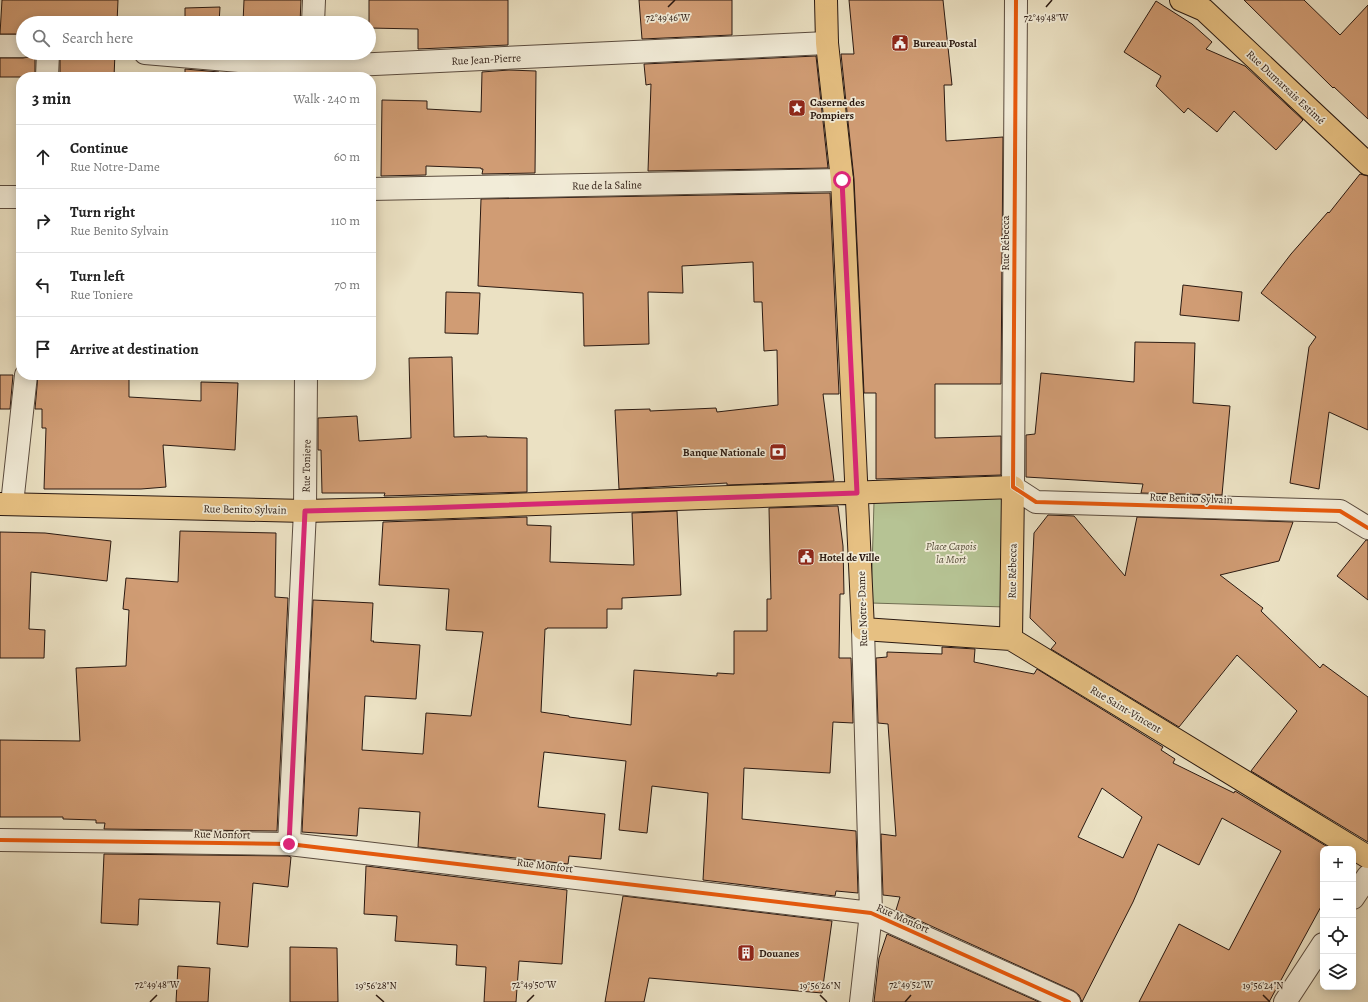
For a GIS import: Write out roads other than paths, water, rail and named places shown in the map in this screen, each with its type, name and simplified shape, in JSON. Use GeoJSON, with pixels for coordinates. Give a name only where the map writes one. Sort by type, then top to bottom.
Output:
{"type":"FeatureCollection","features":[{"type":"Feature","properties":{"kind":"main road","name":"Rue Notre-Dame"},"geometry":{"type":"LineString","coordinates":[[826,0],[827,43],[842,180],[862,629]]}},
{"type":"Feature","properties":{"kind":"main road","name":"Rue Dumarsais Estimé"},"geometry":{"type":"LineString","coordinates":[[1181,0],[1207,5],[1368,164]]}},
{"type":"Feature","properties":{"kind":"main road","name":"Rue Benito Sylvain"},"geometry":{"type":"LineString","coordinates":[[6,504],[305,511],[440,508],[1013,487]]}},
{"type":"Feature","properties":{"kind":"main road","name":"Rue Rébecca"},"geometry":{"type":"LineString","coordinates":[[1011,639],[1013,487]]}},
{"type":"Feature","properties":{"kind":"main road","name":"Rue Saint-Vincent"},"geometry":{"type":"LineString","coordinates":[[862,629],[1011,639],[1368,857]]}},
{"type":"Feature","properties":{"kind":"street"},"geometry":{"type":"LineString","coordinates":[[313,16],[314,0]]}},
{"type":"Feature","properties":{"kind":"street","name":"Rue Rébecca"},"geometry":{"type":"LineString","coordinates":[[1013,487],[1016,0]]}},
{"type":"Feature","properties":{"kind":"street","name":"Rue Jean-Pierre"},"geometry":{"type":"LineString","coordinates":[[234,60],[311,66],[827,43]]}},
{"type":"Feature","properties":{"kind":"street"},"geometry":{"type":"LineString","coordinates":[[0,46],[16,46]]}},
{"type":"Feature","properties":{"kind":"street"},"geometry":{"type":"LineString","coordinates":[[48,60],[48,72]]}},
{"type":"Feature","properties":{"kind":"street","name":"Rue de la Saline"},"geometry":{"type":"LineString","coordinates":[[376,189],[842,180]]}},
{"type":"Feature","properties":{"kind":"street"},"geometry":{"type":"LineString","coordinates":[[0,197],[16,197]]}},
{"type":"Feature","properties":{"kind":"street"},"geometry":{"type":"LineString","coordinates":[[6,504],[25,380]]}},
{"type":"Feature","properties":{"kind":"street","name":"Rue Toniere"},"geometry":{"type":"LineString","coordinates":[[289,844],[305,511],[306,380]]}},
{"type":"Feature","properties":{"kind":"street","name":"Rue Benito Sylvain"},"geometry":{"type":"LineString","coordinates":[[1013,487],[1036,502],[1340,511],[1368,528]]}},
{"type":"Feature","properties":{"kind":"street","name":"Rue Notre-Dame"},"geometry":{"type":"LineString","coordinates":[[861,1002],[871,913],[862,629]]}},
{"type":"Feature","properties":{"kind":"street","name":"Rue Monfort"},"geometry":{"type":"LineString","coordinates":[[0,840],[289,844],[871,913],[1069,1002]]}},
{"type":"Feature","properties":{"kind":"street"},"geometry":{"type":"LineString","coordinates":[[1356,894],[1368,876]]}},
{"type":"Feature","properties":{"kind":"street"},"geometry":{"type":"LineString","coordinates":[[1285,1002],[1320,949]]}},
{"type":"Feature","properties":{"kind":"place","name":"Bureau Postal"},"geometry":{"type":"Point","coordinates":[900,43]}},
{"type":"Feature","properties":{"kind":"place","name":"Caserne des Pompiers"},"geometry":{"type":"Point","coordinates":[797,108]}},
{"type":"Feature","properties":{"kind":"place","name":"Banque Nationale"},"geometry":{"type":"Point","coordinates":[778,452]}},
{"type":"Feature","properties":{"kind":"place","name":"Hotel de Ville"},"geometry":{"type":"Point","coordinates":[806,557]}},
{"type":"Feature","properties":{"kind":"place","name":"Douanes"},"geometry":{"type":"Point","coordinates":[746,953]}},
{"type":"Feature","properties":{"kind":"park label","name":"Place Capois la Mort"},"geometry":{"type":"Point","coordinates":[951,552]}}]}
